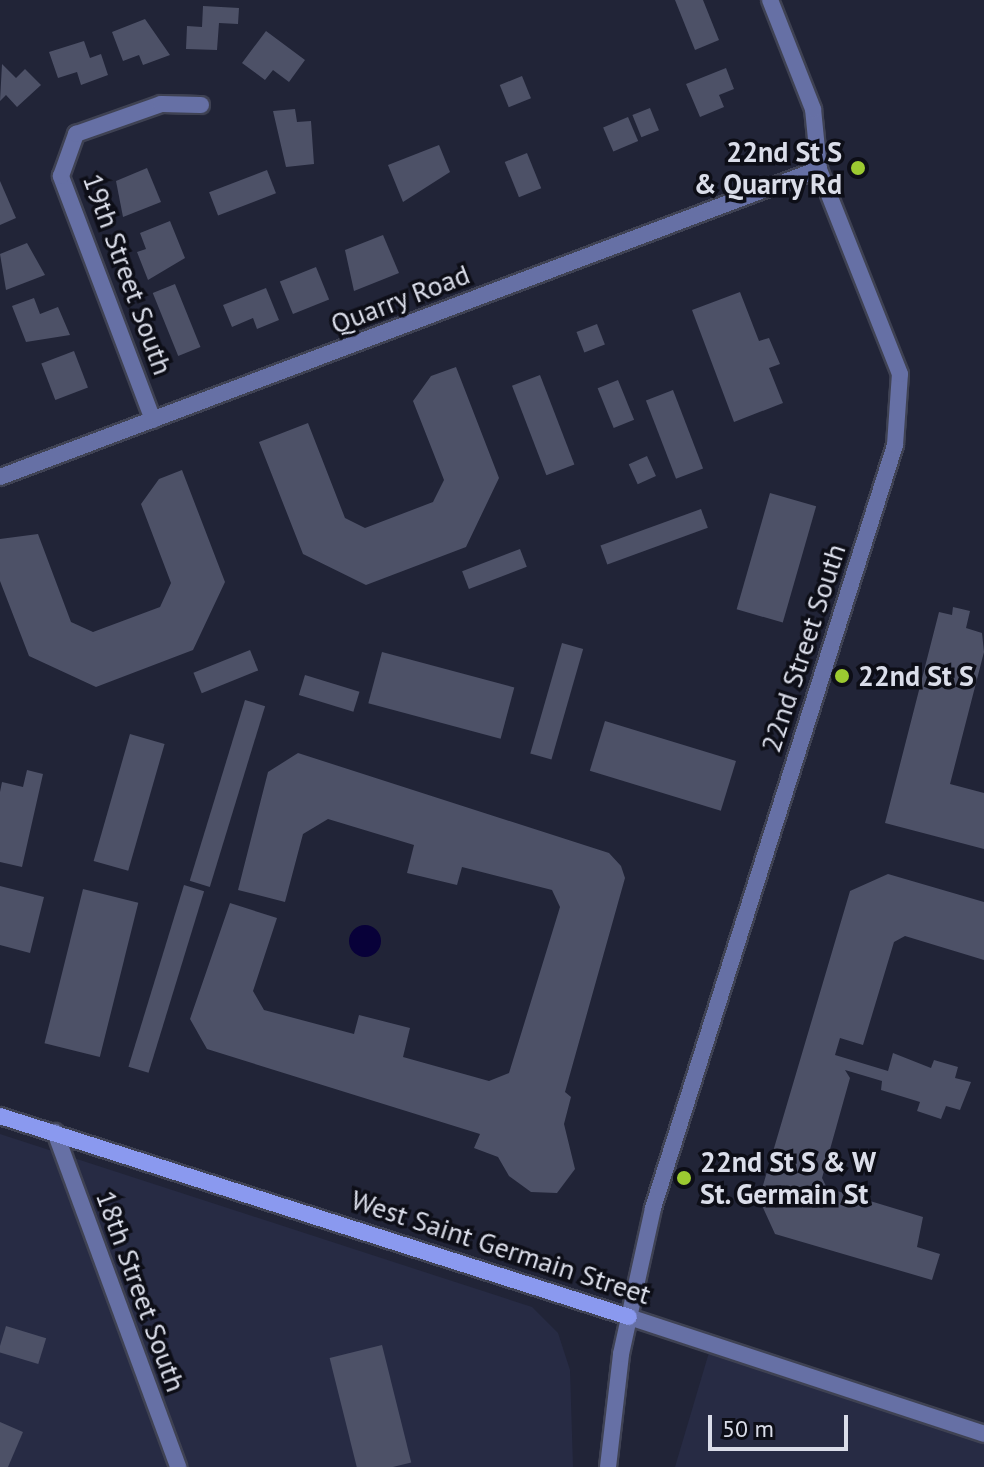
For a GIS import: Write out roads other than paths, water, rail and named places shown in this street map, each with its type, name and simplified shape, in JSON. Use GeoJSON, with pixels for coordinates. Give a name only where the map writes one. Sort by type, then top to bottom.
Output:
{"type":"FeatureCollection","features":[{"type":"Feature","properties":{"kind":"main road","name":"West Saint Germain Street"},"geometry":{"type":"LineString","coordinates":[[0,1116],[629,1317]]}},
{"type":"Feature","properties":{"kind":"street","name":"22nd Street South"},"geometry":{"type":"LineString","coordinates":[[608,1467],[629,1317],[678,1123],[895,445],[900,374],[819,169],[813,109],[770,0]]}},
{"type":"Feature","properties":{"kind":"street","name":"19th Street South"},"geometry":{"type":"LineString","coordinates":[[153,420],[61,176],[76,134],[161,104],[201,105]]}},
{"type":"Feature","properties":{"kind":"street","name":"Quarry Road"},"geometry":{"type":"LineString","coordinates":[[0,477],[819,169]]}},
{"type":"Feature","properties":{"kind":"street","name":"18th Street South"},"geometry":{"type":"LineString","coordinates":[[55,1132],[178,1467]]}},
{"type":"Feature","properties":{"kind":"street","name":"West Saint Germain Street"},"geometry":{"type":"LineString","coordinates":[[629,1317],[984,1434]]}},
{"type":"Feature","properties":{"kind":"place","name":"22nd St S & Quarry Rd"},"geometry":{"type":"Point","coordinates":[858,168]}},
{"type":"Feature","properties":{"kind":"place","name":"22nd St S"},"geometry":{"type":"Point","coordinates":[842,676]}},
{"type":"Feature","properties":{"kind":"place","name":"22nd St S & W St. Germain St"},"geometry":{"type":"Point","coordinates":[684,1178]}}]}
